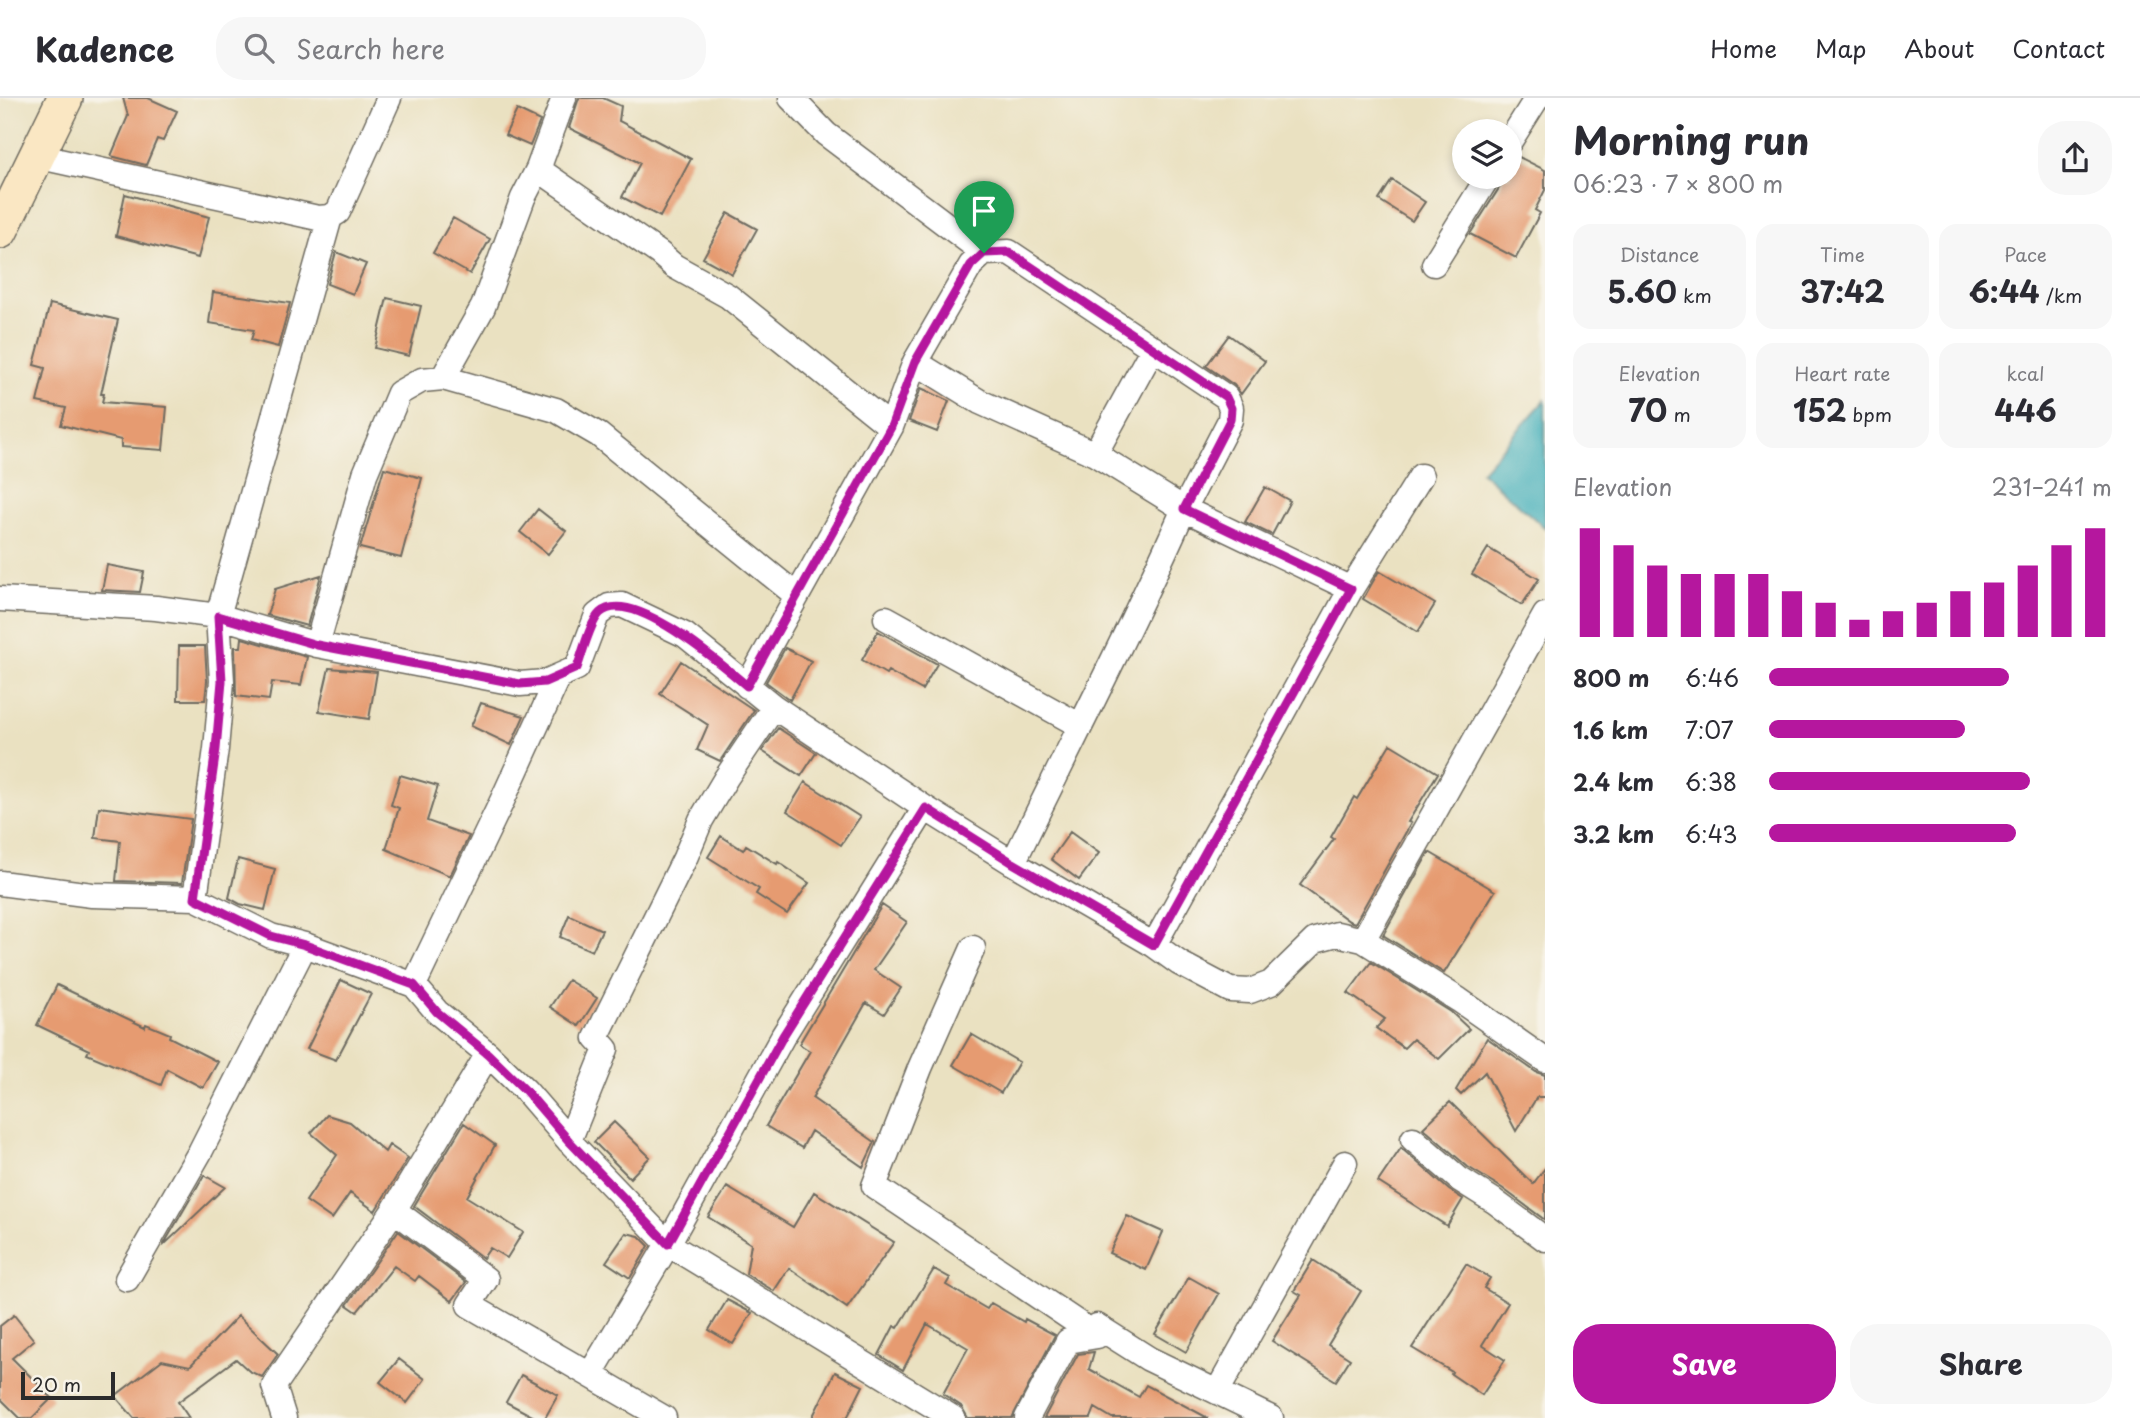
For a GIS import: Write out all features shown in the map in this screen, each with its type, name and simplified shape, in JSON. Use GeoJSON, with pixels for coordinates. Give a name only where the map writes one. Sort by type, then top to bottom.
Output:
{"type":"FeatureCollection","features":[{"type":"Feature","properties":{"kind":"street"},"geometry":{"type":"LineString","coordinates":[[4,214],[65,98]]}},
{"type":"Feature","properties":{"kind":"street"},"geometry":{"type":"LineString","coordinates":[[36,156],[318,218],[330,217],[338,212],[389,98]]}},
{"type":"Feature","properties":{"kind":"street"},"geometry":{"type":"LineString","coordinates":[[443,378],[483,307],[564,98]]}},
{"type":"Feature","properties":{"kind":"street"},"geometry":{"type":"LineString","coordinates":[[791,98],[826,134],[984,253],[1009,252],[1226,397],[1231,408],[1230,420],[1184,509],[1142,604],[1079,725],[1013,863]]}},
{"type":"Feature","properties":{"kind":"street"},"geometry":{"type":"LineString","coordinates":[[1522,122],[1537,98]]}},
{"type":"Feature","properties":{"kind":"street"},"geometry":{"type":"LineString","coordinates":[[538,169],[674,266],[728,296],[891,427]]}},
{"type":"Feature","properties":{"kind":"street"},"geometry":{"type":"LineString","coordinates":[[1434,264],[1481,189]]}},
{"type":"Feature","properties":{"kind":"street"},"geometry":{"type":"LineString","coordinates":[[195,898],[215,763],[221,695],[218,616],[330,217]]}},
{"type":"Feature","properties":{"kind":"street"},"geometry":{"type":"LineString","coordinates":[[747,686],[891,427],[915,362],[971,265],[984,253]]}},
{"type":"Feature","properties":{"kind":"street"},"geometry":{"type":"LineString","coordinates":[[1095,454],[1153,348]]}},
{"type":"Feature","properties":{"kind":"street"},"geometry":{"type":"LineString","coordinates":[[915,362],[980,402],[1095,454],[1184,509],[1351,589]]}},
{"type":"Feature","properties":{"kind":"street"},"geometry":{"type":"LineString","coordinates":[[317,645],[365,474],[399,393],[422,380],[443,378],[556,410],[599,435],[796,594]]}},
{"type":"Feature","properties":{"kind":"street"},"geometry":{"type":"LineString","coordinates":[[1154,945],[1351,589],[1421,476]]}},
{"type":"Feature","properties":{"kind":"street"},"geometry":{"type":"LineString","coordinates":[[0,599],[156,608],[218,616],[317,645],[520,684],[545,682],[577,668],[597,615],[609,607],[622,606],[685,635],[774,707],[926,808],[1013,863],[1154,945],[1179,963],[1230,990],[1250,991],[1271,983],[1315,940],[1337,934],[1363,940],[1459,1000],[1545,1060]]}},
{"type":"Feature","properties":{"kind":"street"},"geometry":{"type":"LineString","coordinates":[[1363,940],[1545,615]]}},
{"type":"Feature","properties":{"kind":"street"},"geometry":{"type":"LineString","coordinates":[[886,618],[1079,725]]}},
{"type":"Feature","properties":{"kind":"street"},"geometry":{"type":"LineString","coordinates":[[414,985],[559,676]]}},
{"type":"Feature","properties":{"kind":"street"},"geometry":{"type":"LineString","coordinates":[[569,1141],[606,1049],[596,1038],[701,820],[774,707]]}},
{"type":"Feature","properties":{"kind":"street"},"geometry":{"type":"LineString","coordinates":[[590,1376],[668,1244],[783,1036],[926,808]]}},
{"type":"Feature","properties":{"kind":"street"},"geometry":{"type":"LineString","coordinates":[[0,883],[92,895],[195,898],[271,936],[305,945],[414,985],[437,1012],[488,1054],[526,1091],[569,1141],[668,1244],[953,1418]]}},
{"type":"Feature","properties":{"kind":"street"},"geometry":{"type":"LineString","coordinates":[[127,1279],[200,1152],[305,945]]}},
{"type":"Feature","properties":{"kind":"street"},"geometry":{"type":"LineString","coordinates":[[973,948],[920,1068],[874,1186],[1097,1336]]}},
{"type":"Feature","properties":{"kind":"street"},"geometry":{"type":"LineString","coordinates":[[284,1418],[274,1386],[394,1209],[488,1054]]}},
{"type":"Feature","properties":{"kind":"street"},"geometry":{"type":"LineString","coordinates":[[1413,1139],[1459,1179],[1545,1239]]}},
{"type":"Feature","properties":{"kind":"street"},"geometry":{"type":"LineString","coordinates":[[1217,1392],[1345,1163]]}},
{"type":"Feature","properties":{"kind":"street"},"geometry":{"type":"LineString","coordinates":[[394,1209],[486,1279],[469,1305],[664,1418]]}},
{"type":"Feature","properties":{"kind":"street"},"geometry":{"type":"LineString","coordinates":[[1097,1336],[1097,1326],[1149,1359],[1271,1418]]}},
{"type":"Feature","properties":{"kind":"street"},"geometry":{"type":"LineString","coordinates":[[1027,1418],[1068,1341],[1097,1336]]}},
{"type":"Feature","properties":{"kind":"water"},"geometry":{"type":"Polygon","coordinates":[[[1545,400],[1545,528],[1481,472],[1545,400]]]}},
{"type":"Feature","properties":{"kind":"building"},"geometry":{"type":"Polygon","coordinates":[[[123,98],[148,98],[177,111],[163,141],[157,139],[146,165],[111,156],[128,116],[123,98]]]}},
{"type":"Feature","properties":{"kind":"building"},"geometry":{"type":"Polygon","coordinates":[[[579,98],[603,98],[621,106],[619,121],[691,159],[660,217],[622,197],[640,163],[569,128],[579,98]]]}},
{"type":"Feature","properties":{"kind":"building"},"geometry":{"type":"Polygon","coordinates":[[[517,110],[540,121],[530,146],[505,135],[517,110]]]}},
{"type":"Feature","properties":{"kind":"building"},"geometry":{"type":"Polygon","coordinates":[[[1522,158],[1545,170],[1545,190],[1535,210],[1540,213],[1516,258],[1470,234],[1498,189],[1522,189],[1522,158]]]}},
{"type":"Feature","properties":{"kind":"building"},"geometry":{"type":"Polygon","coordinates":[[[1392,180],[1425,202],[1412,221],[1379,200],[1392,180]]]}},
{"type":"Feature","properties":{"kind":"building"},"geometry":{"type":"Polygon","coordinates":[[[125,194],[209,217],[198,258],[116,236],[125,194]]]}},
{"type":"Feature","properties":{"kind":"building"},"geometry":{"type":"Polygon","coordinates":[[[728,213],[757,229],[732,274],[703,258],[728,213]]]}},
{"type":"Feature","properties":{"kind":"building"},"geometry":{"type":"Polygon","coordinates":[[[453,218],[490,239],[470,274],[433,253],[453,218]]]}},
{"type":"Feature","properties":{"kind":"building"},"geometry":{"type":"Polygon","coordinates":[[[336,252],[366,264],[353,294],[327,284],[336,252]]]}},
{"type":"Feature","properties":{"kind":"building"},"geometry":{"type":"Polygon","coordinates":[[[213,292],[290,303],[278,347],[251,340],[254,330],[209,323],[213,292]]]}},
{"type":"Feature","properties":{"kind":"building"},"geometry":{"type":"Polygon","coordinates":[[[387,298],[421,306],[409,356],[375,348],[387,298]]]}},
{"type":"Feature","properties":{"kind":"building"},"geometry":{"type":"Polygon","coordinates":[[[50,304],[118,320],[101,394],[104,394],[102,402],[167,407],[163,450],[121,447],[121,440],[61,425],[66,408],[37,402],[45,368],[34,365],[50,304]]]}},
{"type":"Feature","properties":{"kind":"building"},"geometry":{"type":"Polygon","coordinates":[[[1229,335],[1265,361],[1241,394],[1234,385],[1206,366],[1229,335]]]}},
{"type":"Feature","properties":{"kind":"building"},"geometry":{"type":"Polygon","coordinates":[[[921,388],[949,401],[937,432],[909,421],[921,388]]]}},
{"type":"Feature","properties":{"kind":"building"},"geometry":{"type":"Polygon","coordinates":[[[384,468],[422,478],[401,558],[360,548],[384,468]]]}},
{"type":"Feature","properties":{"kind":"building"},"geometry":{"type":"Polygon","coordinates":[[[1265,487],[1290,501],[1272,535],[1245,522],[1265,487]]]}},
{"type":"Feature","properties":{"kind":"building"},"geometry":{"type":"Polygon","coordinates":[[[538,509],[566,531],[548,554],[520,532],[538,509]]]}},
{"type":"Feature","properties":{"kind":"building"},"geometry":{"type":"Polygon","coordinates":[[[1488,548],[1539,579],[1522,605],[1472,574],[1488,548]]]}},
{"type":"Feature","properties":{"kind":"building"},"geometry":{"type":"Polygon","coordinates":[[[107,565],[144,572],[140,592],[102,590],[107,565]]]}},
{"type":"Feature","properties":{"kind":"building"},"geometry":{"type":"Polygon","coordinates":[[[1379,571],[1435,604],[1418,632],[1363,599],[1379,571]]]}},
{"type":"Feature","properties":{"kind":"building"},"geometry":{"type":"Polygon","coordinates":[[[321,575],[307,626],[267,615],[275,589],[321,575]]]}},
{"type":"Feature","properties":{"kind":"building"},"geometry":{"type":"Polygon","coordinates":[[[878,631],[937,664],[922,690],[862,660],[878,631]]]}},
{"type":"Feature","properties":{"kind":"building"},"geometry":{"type":"Polygon","coordinates":[[[242,638],[307,657],[301,685],[272,682],[269,700],[236,696],[235,647],[241,647],[242,638]]]}},
{"type":"Feature","properties":{"kind":"building"},"geometry":{"type":"Polygon","coordinates":[[[179,646],[205,646],[205,700],[178,700],[179,646]]]}},
{"type":"Feature","properties":{"kind":"building"},"geometry":{"type":"Polygon","coordinates":[[[785,648],[811,661],[790,700],[766,682],[785,648]]]}},
{"type":"Feature","properties":{"kind":"building"},"geometry":{"type":"Polygon","coordinates":[[[681,661],[754,710],[720,761],[697,750],[708,725],[660,694],[681,661]]]}},
{"type":"Feature","properties":{"kind":"building"},"geometry":{"type":"Polygon","coordinates":[[[329,668],[377,672],[369,719],[319,711],[329,668]]]}},
{"type":"Feature","properties":{"kind":"building"},"geometry":{"type":"Polygon","coordinates":[[[481,703],[524,716],[511,745],[471,726],[481,703]]]}},
{"type":"Feature","properties":{"kind":"building"},"geometry":{"type":"Polygon","coordinates":[[[778,728],[816,753],[801,776],[762,751],[778,728]]]}},
{"type":"Feature","properties":{"kind":"building"},"geometry":{"type":"Polygon","coordinates":[[[1390,744],[1438,773],[1408,822],[1411,823],[1355,923],[1300,885],[1334,839],[1331,837],[1354,797],[1357,799],[1390,744]]]}},
{"type":"Feature","properties":{"kind":"building"},"geometry":{"type":"Polygon","coordinates":[[[400,775],[438,786],[427,821],[469,836],[450,876],[386,849],[399,808],[391,805],[400,775]]]}},
{"type":"Feature","properties":{"kind":"building"},"geometry":{"type":"Polygon","coordinates":[[[805,782],[860,817],[841,845],[787,811],[805,782]]]}},
{"type":"Feature","properties":{"kind":"building"},"geometry":{"type":"Polygon","coordinates":[[[99,807],[191,819],[182,883],[116,881],[120,841],[95,838],[99,807]]]}},
{"type":"Feature","properties":{"kind":"building"},"geometry":{"type":"Polygon","coordinates":[[[1070,832],[1099,853],[1079,880],[1051,859],[1070,832]]]}},
{"type":"Feature","properties":{"kind":"building"},"geometry":{"type":"Polygon","coordinates":[[[721,836],[743,850],[746,845],[777,864],[778,862],[809,883],[787,914],[756,894],[759,889],[708,857],[721,836]]]}},
{"type":"Feature","properties":{"kind":"building"},"geometry":{"type":"Polygon","coordinates":[[[1429,852],[1495,891],[1444,973],[1383,935],[1429,852]]]}},
{"type":"Feature","properties":{"kind":"building"},"geometry":{"type":"Polygon","coordinates":[[[238,859],[275,869],[265,910],[240,904],[229,898],[238,859]]]}},
{"type":"Feature","properties":{"kind":"building"},"geometry":{"type":"Polygon","coordinates":[[[882,905],[907,922],[874,970],[901,988],[884,1014],[866,1003],[812,1098],[875,1142],[863,1167],[811,1131],[802,1148],[766,1126],[810,1051],[799,1044],[882,905]]]}},
{"type":"Feature","properties":{"kind":"building"},"geometry":{"type":"Polygon","coordinates":[[[569,915],[602,930],[592,951],[560,937],[569,915]]]}},
{"type":"Feature","properties":{"kind":"building"},"geometry":{"type":"Polygon","coordinates":[[[1371,962],[1451,1012],[1469,1029],[1439,1059],[1413,1039],[1404,1048],[1376,1028],[1385,1019],[1348,993],[1371,962]]]}},
{"type":"Feature","properties":{"kind":"building"},"geometry":{"type":"Polygon","coordinates":[[[341,980],[371,994],[336,1060],[307,1049],[341,980]]]}},
{"type":"Feature","properties":{"kind":"building"},"geometry":{"type":"Polygon","coordinates":[[[568,980],[597,998],[579,1026],[550,1007],[568,980]]]}},
{"type":"Feature","properties":{"kind":"building"},"geometry":{"type":"Polygon","coordinates":[[[57,985],[145,1027],[146,1024],[170,1034],[169,1037],[218,1062],[203,1088],[167,1069],[161,1085],[87,1054],[89,1050],[37,1025],[57,985]]]}},
{"type":"Feature","properties":{"kind":"building"},"geometry":{"type":"Polygon","coordinates":[[[971,1034],[1019,1062],[1001,1093],[953,1065],[971,1034]]]}},
{"type":"Feature","properties":{"kind":"building"},"geometry":{"type":"Polygon","coordinates":[[[1487,1038],[1536,1072],[1545,1075],[1545,1097],[1537,1097],[1516,1131],[1485,1072],[1461,1095],[1456,1090],[1487,1038]]]}},
{"type":"Feature","properties":{"kind":"building"},"geometry":{"type":"Polygon","coordinates":[[[1450,1102],[1533,1184],[1545,1168],[1545,1220],[1468,1167],[1423,1128],[1450,1102]]]}},
{"type":"Feature","properties":{"kind":"building"},"geometry":{"type":"Polygon","coordinates":[[[327,1115],[350,1122],[385,1152],[389,1145],[408,1158],[375,1211],[350,1193],[332,1219],[306,1201],[337,1155],[311,1133],[327,1115]]]}},
{"type":"Feature","properties":{"kind":"building"},"geometry":{"type":"Polygon","coordinates":[[[614,1122],[650,1157],[630,1178],[594,1142],[614,1122]]]}},
{"type":"Feature","properties":{"kind":"building"},"geometry":{"type":"Polygon","coordinates":[[[464,1123],[495,1145],[467,1197],[523,1232],[507,1258],[490,1248],[483,1258],[414,1206],[464,1123]]]}},
{"type":"Feature","properties":{"kind":"building"},"geometry":{"type":"Polygon","coordinates":[[[1401,1148],[1463,1199],[1447,1226],[1378,1182],[1401,1148]]]}},
{"type":"Feature","properties":{"kind":"building"},"geometry":{"type":"Polygon","coordinates":[[[204,1175],[225,1187],[164,1245],[164,1244],[204,1175]]]}},
{"type":"Feature","properties":{"kind":"building"},"geometry":{"type":"Polygon","coordinates":[[[727,1187],[793,1227],[814,1192],[894,1242],[847,1308],[789,1268],[774,1291],[746,1274],[751,1244],[708,1217],[727,1187]]]}},
{"type":"Feature","properties":{"kind":"building"},"geometry":{"type":"Polygon","coordinates":[[[1127,1216],[1163,1232],[1146,1270],[1109,1253],[1127,1216]]]}},
{"type":"Feature","properties":{"kind":"building"},"geometry":{"type":"Polygon","coordinates":[[[398,1231],[466,1282],[452,1301],[419,1276],[415,1281],[394,1266],[357,1312],[347,1305],[398,1231]]]}},
{"type":"Feature","properties":{"kind":"building"},"geometry":{"type":"Polygon","coordinates":[[[626,1233],[639,1236],[649,1246],[630,1278],[606,1262],[626,1233]]]}},
{"type":"Feature","properties":{"kind":"building"},"geometry":{"type":"Polygon","coordinates":[[[1313,1260],[1361,1291],[1328,1345],[1350,1359],[1336,1381],[1272,1341],[1301,1295],[1294,1291],[1313,1260]]]}},
{"type":"Feature","properties":{"kind":"building"},"geometry":{"type":"Polygon","coordinates":[[[1466,1264],[1490,1278],[1484,1288],[1508,1303],[1482,1345],[1505,1360],[1482,1395],[1451,1374],[1452,1372],[1412,1348],[1466,1264]]]}},
{"type":"Feature","properties":{"kind":"building"},"geometry":{"type":"Polygon","coordinates":[[[934,1269],[950,1278],[946,1285],[987,1309],[991,1303],[1024,1322],[1025,1319],[1055,1335],[1012,1418],[968,1418],[961,1406],[943,1394],[968,1348],[927,1324],[903,1370],[879,1355],[894,1326],[898,1328],[934,1269]]]}},
{"type":"Feature","properties":{"kind":"building"},"geometry":{"type":"Polygon","coordinates":[[[1189,1277],[1219,1294],[1186,1352],[1155,1334],[1189,1277]]]}},
{"type":"Feature","properties":{"kind":"building"},"geometry":{"type":"Polygon","coordinates":[[[727,1300],[752,1313],[733,1344],[709,1330],[727,1300]]]}},
{"type":"Feature","properties":{"kind":"building"},"geometry":{"type":"Polygon","coordinates":[[[14,1315],[34,1340],[12,1358],[52,1398],[32,1418],[20,1418],[0,1398],[0,1326],[14,1315]]]}},
{"type":"Feature","properties":{"kind":"building"},"geometry":{"type":"Polygon","coordinates":[[[238,1316],[278,1354],[262,1377],[249,1371],[236,1359],[178,1402],[189,1418],[134,1418],[115,1396],[162,1360],[190,1366],[238,1316]]]}},
{"type":"Feature","properties":{"kind":"building"},"geometry":{"type":"Polygon","coordinates":[[[1094,1352],[1089,1369],[1139,1397],[1146,1385],[1208,1418],[1112,1418],[1095,1408],[1091,1418],[1044,1418],[1078,1354],[1094,1352]]]}},
{"type":"Feature","properties":{"kind":"building"},"geometry":{"type":"Polygon","coordinates":[[[399,1359],[425,1379],[407,1403],[380,1382],[399,1359]]]}},
{"type":"Feature","properties":{"kind":"building"},"geometry":{"type":"Polygon","coordinates":[[[835,1372],[863,1386],[847,1418],[812,1418],[835,1372]]]}},
{"type":"Feature","properties":{"kind":"building"},"geometry":{"type":"Polygon","coordinates":[[[521,1375],[558,1395],[545,1418],[536,1418],[506,1402],[521,1375]]]}},
{"type":"Feature","properties":{"kind":"route"},"geometry":{"type":"LineString","coordinates":[[1009,252],[1226,397],[1231,408],[1230,420],[1184,509],[1351,589],[1154,945],[1013,863],[926,808],[783,1036],[668,1244],[569,1141],[526,1091],[488,1054],[437,1012],[414,985],[305,945],[271,936],[195,898],[216,749],[222,681],[218,616],[317,645],[520,684],[545,682],[577,668],[597,615],[609,607],[622,606],[685,635],[747,686],[891,427],[915,362],[971,265],[984,253],[1009,252]]}}]}
